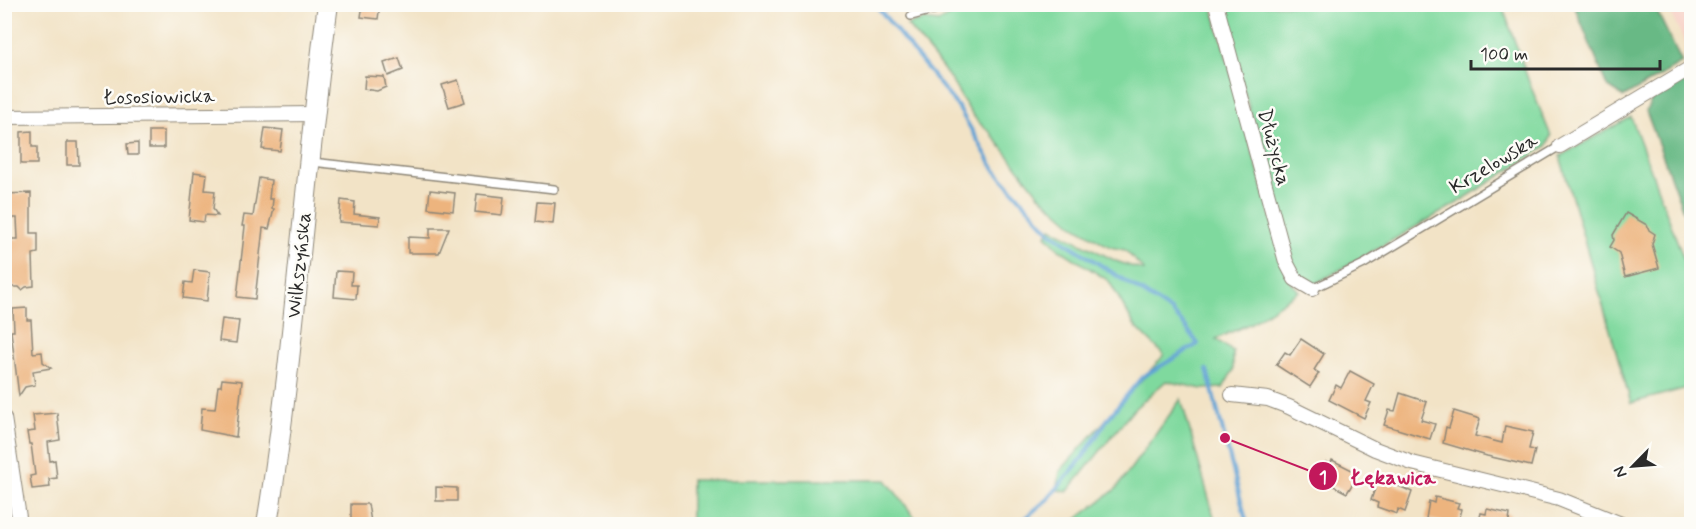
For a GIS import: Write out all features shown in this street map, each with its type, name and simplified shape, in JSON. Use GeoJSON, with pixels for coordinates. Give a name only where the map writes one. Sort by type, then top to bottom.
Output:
{"type":"FeatureCollection","features":[{"type":"Feature","properties":{"kind":"street","name":"Wilkszyńska"},"geometry":{"type":"LineString","coordinates":[[267,525],[283,412],[328,4]]}},
{"type":"Feature","properties":{"kind":"street","name":"Dłużycka"},"geometry":{"type":"LineString","coordinates":[[1216,4],[1286,262],[1294,279],[1312,289]]}},
{"type":"Feature","properties":{"kind":"street","name":"Krzelowska"},"geometry":{"type":"LineString","coordinates":[[1560,146],[1692,67]]}},
{"type":"Feature","properties":{"kind":"street","name":"Łososiowicka"},"geometry":{"type":"LineString","coordinates":[[4,117],[315,114]]}},
{"type":"Feature","properties":{"kind":"street"},"geometry":{"type":"LineString","coordinates":[[1232,395],[1268,399],[1289,406],[1375,450],[1412,463],[1559,499],[1621,525]]}},
{"type":"Feature","properties":{"kind":"street"},"geometry":{"type":"LineString","coordinates":[[4,418],[20,525]]}},
{"type":"Feature","properties":{"kind":"lane"},"geometry":{"type":"LineString","coordinates":[[911,16],[955,4]]}},
{"type":"Feature","properties":{"kind":"lane","name":"Krzelowska"},"geometry":{"type":"LineString","coordinates":[[1312,289],[1364,264],[1560,146]]}},
{"type":"Feature","properties":{"kind":"lane"},"geometry":{"type":"LineString","coordinates":[[309,162],[554,189]]}},
{"type":"Feature","properties":{"kind":"shaded area"},"geometry":{"type":"Polygon","coordinates":[[[1666,5],[1691,5],[1690,52],[1666,5]]]}},
{"type":"Feature","properties":{"kind":"green space"},"geometry":{"type":"Polygon","coordinates":[[[979,5],[1212,5],[1288,279],[1299,291],[1251,323],[1216,339],[1233,352],[1233,370],[1223,388],[1202,389],[1166,381],[1134,409],[1068,491],[1057,490],[1060,471],[1164,355],[1135,326],[1109,281],[1059,249],[1046,235],[1051,228],[1116,261],[1145,271],[1125,250],[1110,247],[1073,225],[1040,196],[990,132],[976,120],[941,67],[907,25],[923,20],[939,22],[957,11],[979,5]]]}},
{"type":"Feature","properties":{"kind":"green space"},"geometry":{"type":"Polygon","coordinates":[[[1220,5],[1502,5],[1551,136],[1547,146],[1454,205],[1311,285],[1297,278],[1220,5]]]}},
{"type":"Feature","properties":{"kind":"green space"},"geometry":{"type":"Polygon","coordinates":[[[1574,5],[1654,5],[1682,63],[1624,97],[1607,86],[1574,5]]]}},
{"type":"Feature","properties":{"kind":"green space"},"geometry":{"type":"Polygon","coordinates":[[[1691,75],[1691,232],[1646,111],[1653,97],[1691,75]]]}},
{"type":"Feature","properties":{"kind":"green space"},"geometry":{"type":"Polygon","coordinates":[[[1631,117],[1683,257],[1691,288],[1691,387],[1631,403],[1560,156],[1631,117]]]}},
{"type":"Feature","properties":{"kind":"green space"},"geometry":{"type":"Polygon","coordinates":[[[1181,399],[1216,524],[1070,524],[1116,489],[1181,399]]]}},
{"type":"Feature","properties":{"kind":"green space"},"geometry":{"type":"Polygon","coordinates":[[[691,480],[886,480],[920,524],[691,524],[691,480]]]}},
{"type":"Feature","properties":{"kind":"building"},"geometry":{"type":"Polygon","coordinates":[[[363,4],[380,4],[378,19],[361,17],[363,4]]]}},
{"type":"Feature","properties":{"kind":"building"},"geometry":{"type":"Polygon","coordinates":[[[399,58],[403,70],[388,76],[384,63],[399,58]]]}},
{"type":"Feature","properties":{"kind":"building"},"geometry":{"type":"Polygon","coordinates":[[[365,76],[384,77],[386,87],[377,91],[364,89],[365,76]]]}},
{"type":"Feature","properties":{"kind":"building"},"geometry":{"type":"Polygon","coordinates":[[[458,80],[465,102],[449,107],[442,85],[458,80]]]}},
{"type":"Feature","properties":{"kind":"building"},"geometry":{"type":"Polygon","coordinates":[[[265,128],[283,130],[280,151],[262,149],[265,128]]]}},
{"type":"Feature","properties":{"kind":"building"},"geometry":{"type":"Polygon","coordinates":[[[32,131],[32,147],[37,147],[37,164],[21,164],[21,132],[32,131]]]}},
{"type":"Feature","properties":{"kind":"building"},"geometry":{"type":"Polygon","coordinates":[[[149,131],[164,131],[164,148],[149,148],[149,131]]]}},
{"type":"Feature","properties":{"kind":"building"},"geometry":{"type":"Polygon","coordinates":[[[67,142],[78,142],[79,165],[67,165],[67,142]]]}},
{"type":"Feature","properties":{"kind":"building"},"geometry":{"type":"Polygon","coordinates":[[[138,143],[138,155],[128,155],[127,144],[138,143]]]}},
{"type":"Feature","properties":{"kind":"building"},"geometry":{"type":"Polygon","coordinates":[[[194,172],[207,174],[205,190],[215,191],[213,209],[218,216],[205,215],[204,222],[189,220],[194,172]]]}},
{"type":"Feature","properties":{"kind":"building"},"geometry":{"type":"Polygon","coordinates":[[[259,178],[271,180],[269,199],[273,199],[272,209],[274,209],[269,229],[263,228],[255,299],[237,297],[245,226],[242,226],[244,215],[253,216],[259,178]]]}},
{"type":"Feature","properties":{"kind":"building"},"geometry":{"type":"Polygon","coordinates":[[[430,190],[455,193],[453,211],[428,208],[430,190]]]}},
{"type":"Feature","properties":{"kind":"building"},"geometry":{"type":"Polygon","coordinates":[[[31,193],[31,233],[38,233],[38,253],[33,254],[34,286],[22,290],[19,287],[11,287],[10,275],[7,275],[4,239],[18,239],[17,218],[8,218],[8,214],[4,214],[4,194],[31,193]]]}},
{"type":"Feature","properties":{"kind":"building"},"geometry":{"type":"Polygon","coordinates":[[[477,194],[504,197],[502,215],[475,212],[477,194]]]}},
{"type":"Feature","properties":{"kind":"building"},"geometry":{"type":"Polygon","coordinates":[[[341,200],[355,202],[354,214],[380,217],[379,225],[339,222],[341,200]]]}},
{"type":"Feature","properties":{"kind":"building"},"geometry":{"type":"Polygon","coordinates":[[[537,202],[555,203],[553,224],[535,222],[537,202]]]}},
{"type":"Feature","properties":{"kind":"building"},"geometry":{"type":"Polygon","coordinates":[[[1626,213],[1647,225],[1649,230],[1655,234],[1652,244],[1659,268],[1625,277],[1619,253],[1610,247],[1614,240],[1613,235],[1626,213]]]}},
{"type":"Feature","properties":{"kind":"building"},"geometry":{"type":"Polygon","coordinates":[[[430,228],[449,228],[439,253],[408,253],[408,237],[430,238],[430,228]]]}},
{"type":"Feature","properties":{"kind":"building"},"geometry":{"type":"Polygon","coordinates":[[[194,270],[210,272],[207,301],[183,298],[185,282],[192,283],[194,270]]]}},
{"type":"Feature","properties":{"kind":"building"},"geometry":{"type":"Polygon","coordinates":[[[336,271],[352,272],[351,285],[357,285],[356,299],[334,297],[336,271]]]}},
{"type":"Feature","properties":{"kind":"building"},"geometry":{"type":"Polygon","coordinates":[[[27,308],[27,320],[31,320],[33,353],[42,352],[43,362],[51,368],[33,371],[35,385],[25,387],[19,396],[11,331],[14,331],[13,309],[27,308]]]}},
{"type":"Feature","properties":{"kind":"building"},"geometry":{"type":"Polygon","coordinates":[[[222,319],[239,321],[236,343],[219,341],[222,319]]]}},
{"type":"Feature","properties":{"kind":"building"},"geometry":{"type":"Polygon","coordinates":[[[1301,339],[1324,354],[1314,370],[1319,373],[1310,387],[1276,365],[1285,352],[1290,355],[1301,339]]]}},
{"type":"Feature","properties":{"kind":"building"},"geometry":{"type":"Polygon","coordinates":[[[1350,371],[1374,384],[1366,401],[1371,403],[1364,418],[1329,400],[1336,385],[1341,388],[1350,371]]]}},
{"type":"Feature","properties":{"kind":"building"},"geometry":{"type":"Polygon","coordinates":[[[222,379],[242,381],[236,437],[200,430],[202,408],[215,409],[218,386],[221,386],[222,379]]]}},
{"type":"Feature","properties":{"kind":"building"},"geometry":{"type":"Polygon","coordinates":[[[1400,393],[1427,402],[1421,420],[1435,424],[1430,439],[1384,425],[1389,410],[1395,411],[1400,393]]]}},
{"type":"Feature","properties":{"kind":"building"},"geometry":{"type":"Polygon","coordinates":[[[1454,411],[1480,419],[1475,436],[1490,440],[1502,443],[1505,426],[1533,432],[1529,449],[1535,450],[1531,466],[1443,443],[1446,427],[1449,428],[1454,411]]]}},
{"type":"Feature","properties":{"kind":"building"},"geometry":{"type":"Polygon","coordinates":[[[57,413],[60,440],[48,442],[50,461],[55,460],[57,478],[49,479],[50,487],[32,489],[30,476],[35,475],[27,432],[35,431],[33,415],[57,413]]]}},
{"type":"Feature","properties":{"kind":"building"},"geometry":{"type":"Polygon","coordinates":[[[1332,460],[1354,471],[1351,476],[1356,478],[1347,493],[1318,478],[1326,462],[1330,465],[1332,460]]]}},
{"type":"Feature","properties":{"kind":"building"},"geometry":{"type":"Polygon","coordinates":[[[1378,480],[1388,483],[1388,481],[1412,492],[1405,512],[1398,509],[1397,514],[1377,507],[1378,503],[1371,500],[1378,480]]]}},
{"type":"Feature","properties":{"kind":"building"},"geometry":{"type":"Polygon","coordinates":[[[436,487],[457,488],[457,501],[436,501],[436,487]]]}},
{"type":"Feature","properties":{"kind":"building"},"geometry":{"type":"Polygon","coordinates":[[[1435,497],[1459,503],[1457,508],[1462,509],[1458,525],[1426,519],[1429,501],[1434,503],[1435,497]]]}},
{"type":"Feature","properties":{"kind":"building"},"geometry":{"type":"Polygon","coordinates":[[[351,504],[368,504],[371,522],[351,522],[351,504]]]}},
{"type":"Feature","properties":{"kind":"building"},"geometry":{"type":"Polygon","coordinates":[[[1487,509],[1510,514],[1511,525],[1478,525],[1481,513],[1486,514],[1487,509]]]}},
{"type":"Feature","properties":{"kind":"waterway"},"geometry":{"type":"LineString","coordinates":[[875,4],[958,107],[995,170],[1050,232],[1171,311],[1198,344],[1142,377],[1109,417],[1083,457],[1049,498],[1018,524]]}},
{"type":"Feature","properties":{"kind":"waterway"},"geometry":{"type":"LineString","coordinates":[[1207,370],[1247,524]]}},
{"type":"Feature","properties":{"kind":"waterway"},"geometry":{"type":"LineString","coordinates":[[4,483],[12,524]]}},
{"type":"Feature","properties":{"kind":"place","name":"Łękawica"},"geometry":{"type":"Point","coordinates":[1225,438]}}]}
